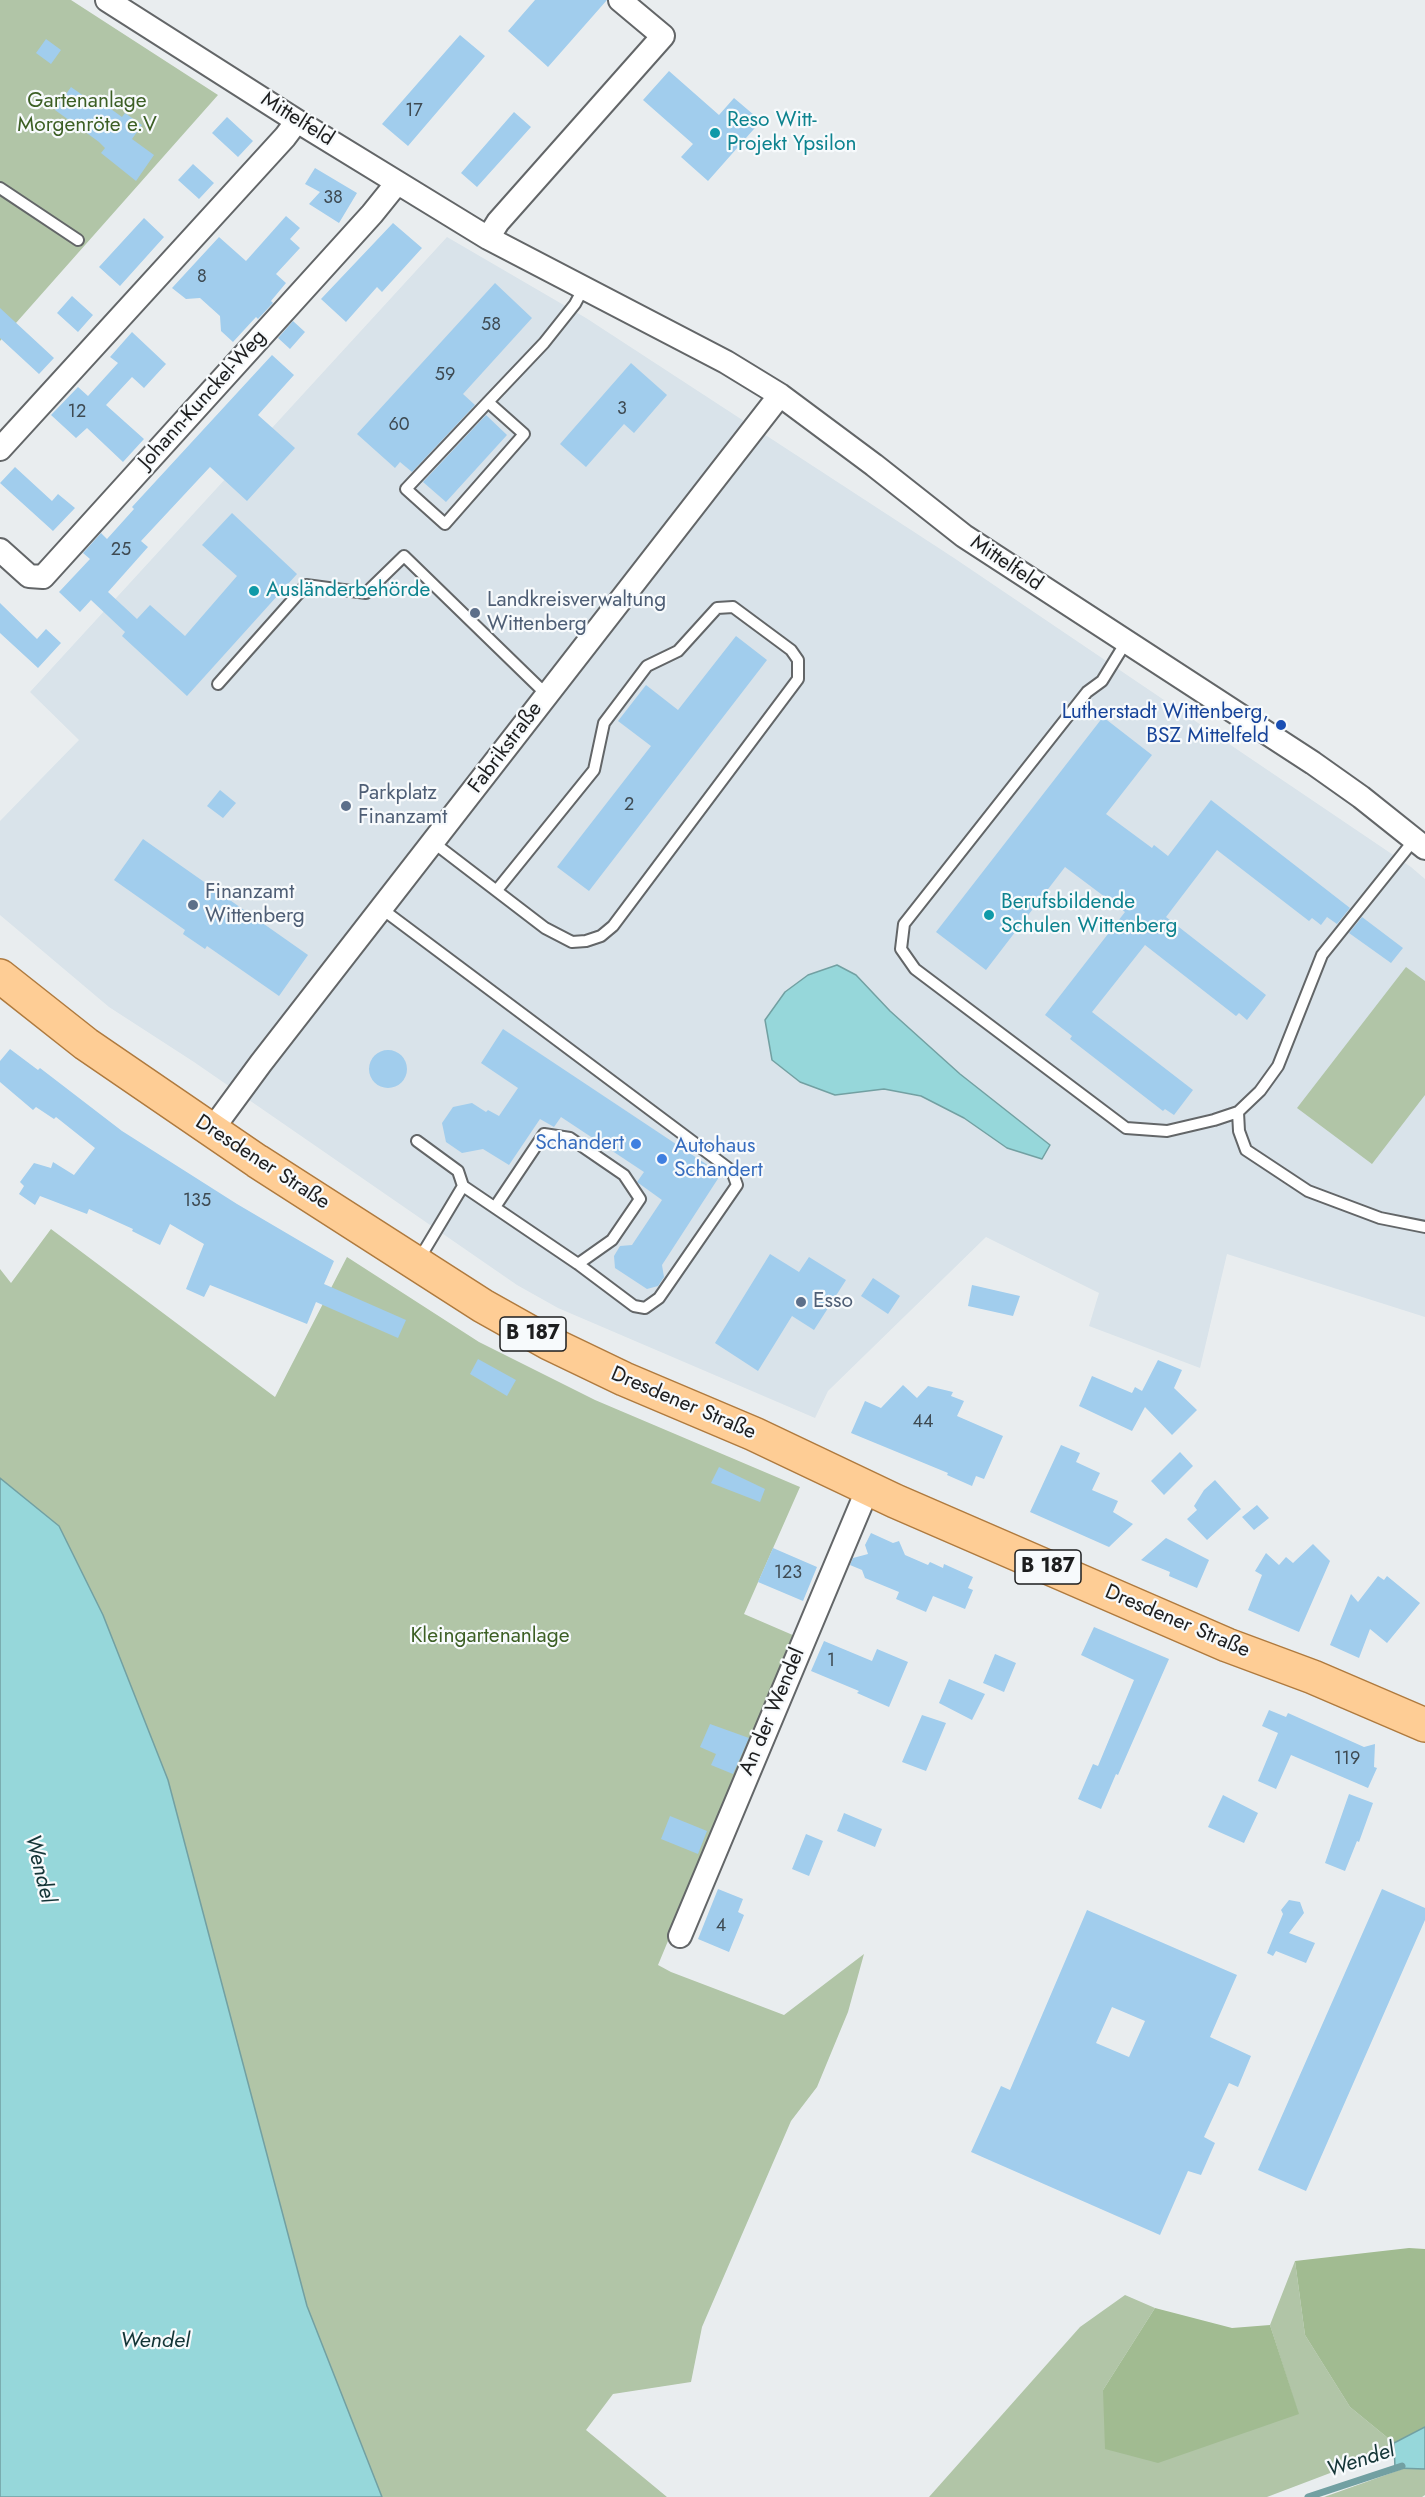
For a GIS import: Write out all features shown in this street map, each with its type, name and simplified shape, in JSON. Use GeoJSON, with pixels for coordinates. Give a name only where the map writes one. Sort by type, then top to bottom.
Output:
{"type":"FeatureCollection","features":[{"type":"Feature","properties":{"kind":"main road","name":"Dresdener Straße"},"geometry":{"type":"LineString","coordinates":[[0,976],[86,1044],[212,1131],[483,1306],[586,1362],[754,1434],[868,1488],[1227,1645],[1313,1677],[1425,1725]]}},
{"type":"Feature","properties":{"kind":"street","name":"Mittelfeld"},"geometry":{"type":"LineString","coordinates":[[107,0],[297,121],[488,238],[726,362],[780,395],[834,434],[964,536],[1313,763],[1361,797],[1420,844]]}},
{"type":"Feature","properties":{"kind":"street"},"geometry":{"type":"LineString","coordinates":[[488,238],[498,222],[663,36],[620,0]]}},
{"type":"Feature","properties":{"kind":"street"},"geometry":{"type":"LineString","coordinates":[[0,448],[285,137],[297,121]]}},
{"type":"Feature","properties":{"kind":"street","name":"Johann-Kunckel-Weg"},"geometry":{"type":"LineString","coordinates":[[0,550],[29,576],[43,577],[372,214],[397,183]]}},
{"type":"Feature","properties":{"kind":"street","name":"Fabrikstraße"},"geometry":{"type":"LineString","coordinates":[[212,1131],[780,395]]}},
{"type":"Feature","properties":{"kind":"street","name":"An der Wendel"},"geometry":{"type":"LineString","coordinates":[[680,1936],[868,1488]]}},
{"type":"Feature","properties":{"kind":"lane"},"geometry":{"type":"LineString","coordinates":[[0,188],[78,240]]}},
{"type":"Feature","properties":{"kind":"lane"},"geometry":{"type":"LineString","coordinates":[[488,402],[524,434],[445,524],[406,489],[488,402],[544,343],[568,313],[583,289]]}},
{"type":"Feature","properties":{"kind":"lane"},"geometry":{"type":"LineString","coordinates":[[218,684],[306,585],[366,593],[404,556],[547,696]]}},
{"type":"Feature","properties":{"kind":"lane"},"geometry":{"type":"LineString","coordinates":[[434,843],[545,928],[572,942],[586,941],[601,936],[613,926],[798,679],[798,660],[791,650],[733,607],[717,608],[678,651],[647,666],[604,723],[594,770],[497,890]]}},
{"type":"Feature","properties":{"kind":"lane"},"geometry":{"type":"LineString","coordinates":[[1126,642],[1102,681],[1087,692],[904,924],[901,949],[915,969],[1126,1128],[1167,1131],[1214,1120],[1238,1112],[1260,1091],[1278,1066],[1322,955],[1420,844]]}},
{"type":"Feature","properties":{"kind":"lane"},"geometry":{"type":"LineString","coordinates":[[382,909],[732,1171],[737,1185],[659,1298],[645,1308],[634,1306],[578,1264],[463,1186],[458,1172],[417,1141]]}},
{"type":"Feature","properties":{"kind":"lane"},"geometry":{"type":"LineString","coordinates":[[1238,1112],[1239,1131],[1246,1150],[1299,1185],[1380,1218],[1425,1227]]}},
{"type":"Feature","properties":{"kind":"lane"},"geometry":{"type":"LineString","coordinates":[[495,1207],[544,1134],[570,1138],[624,1175],[640,1199],[612,1240],[578,1264]]}},
{"type":"Feature","properties":{"kind":"lane"},"geometry":{"type":"LineString","coordinates":[[416,1264],[463,1186]]}},
{"type":"Feature","properties":{"kind":"shaded area"},"geometry":{"type":"Polygon","coordinates":[[[447,237],[586,318],[954,558],[1411,867],[1425,879],[1425,1317],[1227,1254],[1200,1368],[1089,1326],[1099,1293],[986,1237],[828,1391],[815,1418],[558,1308],[517,1285],[194,1062],[109,1007],[0,915],[0,821],[79,740],[30,692],[447,237]]]}},
{"type":"Feature","properties":{"kind":"green space","name":"Gartenanlage Morgenröte e.V"},"geometry":{"type":"Polygon","coordinates":[[[0,0],[71,0],[218,95],[0,341],[0,0]]]}},
{"type":"Feature","properties":{"kind":"green space"},"geometry":{"type":"Polygon","coordinates":[[[1406,967],[1425,981],[1425,1095],[1372,1164],[1297,1108],[1406,967]]]}},
{"type":"Feature","properties":{"kind":"green space","name":"Kleingartenanlage"},"geometry":{"type":"Polygon","coordinates":[[[51,1229],[275,1397],[347,1257],[479,1342],[595,1400],[800,1487],[744,1614],[795,1636],[658,1965],[784,2015],[864,1954],[848,2012],[817,2087],[791,2121],[702,2327],[691,2382],[613,2394],[586,2430],[667,2497],[382,2497],[307,2307],[168,1780],[103,1615],[59,1526],[0,1478],[0,1269],[11,1283],[51,1229]]]}},
{"type":"Feature","properties":{"kind":"green space"},"geometry":{"type":"Polygon","coordinates":[[[1409,2248],[1425,2249],[1425,2427],[1394,2443],[1350,2407],[1305,2335],[1295,2261],[1409,2248]]]}},
{"type":"Feature","properties":{"kind":"green space"},"geometry":{"type":"Polygon","coordinates":[[[1295,2261],[1305,2335],[1350,2407],[1394,2443],[1346,2467],[1267,2497],[929,2497],[1080,2327],[1125,2295],[1155,2308],[1103,2390],[1298,2413],[1270,2325],[1295,2261]]]}},
{"type":"Feature","properties":{"kind":"green space"},"geometry":{"type":"Polygon","coordinates":[[[1155,2308],[1232,2328],[1270,2325],[1299,2414],[1158,2463],[1105,2449],[1103,2390],[1155,2308]]]}},
{"type":"Feature","properties":{"kind":"green space"},"geometry":{"type":"Polygon","coordinates":[[[1408,2467],[1425,2469],[1425,2495],[1422,2497],[1324,2497],[1408,2467]]]}},
{"type":"Feature","properties":{"kind":"water"},"geometry":{"type":"Polygon","coordinates":[[[837,965],[856,975],[890,1011],[960,1074],[1050,1145],[1042,1159],[1007,1148],[964,1118],[921,1096],[884,1089],[835,1095],[800,1082],[772,1060],[765,1020],[785,992],[808,975],[837,965]]]}},
{"type":"Feature","properties":{"kind":"water","name":"Wendel"},"geometry":{"type":"Polygon","coordinates":[[[0,1478],[59,1526],[103,1615],[168,1780],[307,2306],[382,2497],[0,2497],[0,1478]]]}},
{"type":"Feature","properties":{"kind":"water"},"geometry":{"type":"Polygon","coordinates":[[[1425,2427],[1425,2469],[1395,2468],[1394,2443],[1425,2427]]]}},
{"type":"Feature","properties":{"kind":"building"},"geometry":{"type":"Polygon","coordinates":[[[535,0],[607,0],[548,67],[508,31],[535,0]]]}},
{"type":"Feature","properties":{"kind":"building"},"geometry":{"type":"Polygon","coordinates":[[[460,35],[485,56],[408,146],[382,124],[460,35]]]}},
{"type":"Feature","properties":{"kind":"building"},"geometry":{"type":"Polygon","coordinates":[[[46,39],[61,50],[51,64],[36,53],[46,39]]]}},
{"type":"Feature","properties":{"kind":"building","name":"Reso Witt- Projekt Ypsilon"},"geometry":{"type":"Polygon","coordinates":[[[669,71],[719,115],[734,98],[761,121],[708,181],[681,157],[693,144],[643,100],[669,71]]]}},
{"type":"Feature","properties":{"kind":"building"},"geometry":{"type":"Polygon","coordinates":[[[71,87],[101,108],[104,104],[122,117],[125,113],[142,125],[132,139],[154,155],[136,181],[101,153],[105,148],[99,142],[55,110],[71,87]]]}},
{"type":"Feature","properties":{"kind":"building"},"geometry":{"type":"Polygon","coordinates":[[[514,112],[531,127],[477,187],[461,173],[514,112]]]}},
{"type":"Feature","properties":{"kind":"building"},"geometry":{"type":"Polygon","coordinates":[[[227,117],[253,141],[238,157],[212,133],[227,117]]]}},
{"type":"Feature","properties":{"kind":"building"},"geometry":{"type":"Polygon","coordinates":[[[193,164],[214,183],[199,199],[178,180],[193,164]]]}},
{"type":"Feature","properties":{"kind":"building"},"geometry":{"type":"Polygon","coordinates":[[[315,168],[357,193],[339,223],[309,204],[320,192],[305,184],[315,168]]]}},
{"type":"Feature","properties":{"kind":"building"},"geometry":{"type":"Polygon","coordinates":[[[286,216],[300,228],[290,239],[300,248],[276,274],[286,283],[271,301],[273,303],[258,319],[256,317],[233,342],[221,331],[220,316],[200,298],[186,299],[172,288],[219,237],[246,261],[286,216]]]}},
{"type":"Feature","properties":{"kind":"building"},"geometry":{"type":"Polygon","coordinates":[[[144,218],[164,237],[120,286],[99,267],[144,218]]]}},
{"type":"Feature","properties":{"kind":"building"},"geometry":{"type":"Polygon","coordinates":[[[393,223],[422,248],[382,292],[377,287],[346,322],[321,299],[393,223]]]}},
{"type":"Feature","properties":{"kind":"building"},"geometry":{"type":"Polygon","coordinates":[[[495,283],[532,318],[463,394],[475,405],[412,472],[400,462],[395,468],[357,434],[495,283]]]}},
{"type":"Feature","properties":{"kind":"building"},"geometry":{"type":"Polygon","coordinates":[[[72,296],[93,315],[78,332],[57,313],[72,296]]]}},
{"type":"Feature","properties":{"kind":"building"},"geometry":{"type":"Polygon","coordinates":[[[0,308],[54,358],[39,374],[0,338],[0,308]]]}},
{"type":"Feature","properties":{"kind":"building"},"geometry":{"type":"Polygon","coordinates":[[[293,321],[305,332],[290,349],[278,338],[293,321]]]}},
{"type":"Feature","properties":{"kind":"building"},"geometry":{"type":"Polygon","coordinates":[[[132,332],[166,364],[144,388],[132,377],[106,405],[144,439],[123,462],[87,428],[76,438],[51,415],[78,387],[88,396],[118,363],[110,357],[132,332]]]}},
{"type":"Feature","properties":{"kind":"building"},"geometry":{"type":"Polygon","coordinates":[[[272,355],[294,375],[258,415],[295,448],[247,501],[210,467],[141,541],[148,547],[108,592],[137,619],[150,605],[185,636],[237,576],[202,545],[232,513],[297,574],[187,696],[122,636],[125,632],[91,600],[80,612],[59,592],[90,559],[83,553],[101,533],[107,539],[134,509],[132,507],[272,355]]]}},
{"type":"Feature","properties":{"kind":"building"},"geometry":{"type":"Polygon","coordinates":[[[631,363],[667,395],[634,433],[624,424],[586,467],[560,444],[631,363]]]}},
{"type":"Feature","properties":{"kind":"building"},"geometry":{"type":"Polygon","coordinates":[[[486,415],[507,435],[446,502],[423,482],[486,415]]]}},
{"type":"Feature","properties":{"kind":"building"},"geometry":{"type":"Polygon","coordinates":[[[15,467],[52,501],[58,494],[75,508],[53,531],[0,483],[15,467]]]}},
{"type":"Feature","properties":{"kind":"building"},"geometry":{"type":"Polygon","coordinates":[[[0,603],[37,639],[46,629],[61,643],[38,668],[0,633],[0,603]]]}},
{"type":"Feature","properties":{"kind":"building"},"geometry":{"type":"Polygon","coordinates":[[[736,636],[767,660],[589,891],[557,867],[651,746],[618,721],[646,685],[678,710],[736,636]]]}},
{"type":"Feature","properties":{"kind":"building","name":"Berufsbildende Schulen Wittenberg"},"geometry":{"type":"Polygon","coordinates":[[[1103,717],[1152,755],[1106,814],[1152,848],[1154,845],[1168,856],[1211,800],[1350,908],[1337,924],[1327,917],[1321,925],[1312,918],[1309,921],[1217,850],[1166,917],[1266,995],[1247,1020],[1239,1013],[1236,1016],[1145,945],[1092,1012],[1193,1090],[1174,1115],[1165,1109],[1163,1111],[1070,1039],[1072,1036],[1045,1015],[1125,912],[1065,867],[986,970],[936,932],[1103,717]]]}},
{"type":"Feature","properties":{"kind":"building"},"geometry":{"type":"Polygon","coordinates":[[[220,790],[236,803],[223,818],[207,806],[220,790]]]}},
{"type":"Feature","properties":{"kind":"building","name":"Finanzamt Wittenberg"},"geometry":{"type":"Polygon","coordinates":[[[143,839],[308,955],[279,996],[207,946],[205,949],[183,934],[185,930],[114,880],[143,839]]]}},
{"type":"Feature","properties":{"kind":"building"},"geometry":{"type":"Polygon","coordinates":[[[1362,917],[1403,948],[1391,963],[1349,933],[1362,917]]]}},
{"type":"Feature","properties":{"kind":"building","name":"Autohaus Schandert"},"geometry":{"type":"Polygon","coordinates":[[[503,1029],[721,1174],[662,1265],[664,1277],[658,1286],[647,1289],[615,1268],[614,1256],[620,1246],[632,1245],[662,1200],[637,1182],[644,1172],[561,1117],[554,1127],[540,1119],[509,1165],[483,1149],[462,1153],[446,1142],[442,1123],[453,1107],[472,1103],[486,1112],[488,1110],[499,1116],[518,1088],[481,1063],[503,1029]]]}},
{"type":"Feature","properties":{"kind":"building"},"geometry":{"type":"Polygon","coordinates":[[[10,1049],[38,1070],[40,1068],[122,1131],[237,1204],[334,1261],[324,1284],[406,1320],[398,1338],[316,1302],[307,1324],[210,1285],[204,1297],[186,1289],[204,1244],[170,1224],[160,1245],[132,1231],[133,1229],[89,1209],[87,1214],[40,1196],[35,1205],[19,1194],[24,1186],[20,1182],[34,1163],[51,1168],[53,1162],[74,1175],[95,1148],[56,1117],[54,1119],[36,1107],[33,1110],[0,1082],[0,1061],[10,1049]]]}},
{"type":"Feature","properties":{"kind":"building"},"geometry":{"type":"Polygon","coordinates":[[[388,1050],[402,1055],[407,1069],[402,1083],[388,1088],[374,1083],[369,1069],[374,1055],[388,1050]]]}},
{"type":"Feature","properties":{"kind":"building"},"geometry":{"type":"Polygon","coordinates":[[[770,1254],[799,1272],[809,1257],[846,1280],[814,1330],[792,1316],[758,1371],[715,1343],[770,1254]]]}},
{"type":"Feature","properties":{"kind":"building"},"geometry":{"type":"Polygon","coordinates":[[[873,1278],[900,1296],[888,1314],[861,1296],[873,1278]]]}},
{"type":"Feature","properties":{"kind":"building"},"geometry":{"type":"Polygon","coordinates":[[[972,1285],[1020,1296],[1013,1316],[968,1306],[972,1285]]]}},
{"type":"Feature","properties":{"kind":"building"},"geometry":{"type":"Polygon","coordinates":[[[478,1359],[516,1380],[507,1396],[470,1374],[478,1359]]]}},
{"type":"Feature","properties":{"kind":"building"},"geometry":{"type":"Polygon","coordinates":[[[1158,1360],[1182,1370],[1174,1388],[1197,1410],[1172,1435],[1145,1407],[1132,1431],[1079,1406],[1092,1376],[1132,1393],[1135,1387],[1142,1391],[1158,1360]]]}},
{"type":"Feature","properties":{"kind":"building"},"geometry":{"type":"Polygon","coordinates":[[[903,1385],[917,1398],[928,1386],[953,1392],[951,1396],[964,1401],[957,1416],[1003,1436],[984,1479],[976,1476],[972,1486],[947,1475],[948,1473],[851,1433],[865,1401],[881,1408],[903,1385]]]}},
{"type":"Feature","properties":{"kind":"building"},"geometry":{"type":"Polygon","coordinates":[[[1061,1445],[1080,1453],[1076,1462],[1100,1473],[1092,1490],[1118,1501],[1113,1512],[1133,1524],[1109,1547],[1030,1512],[1061,1445]]]}},
{"type":"Feature","properties":{"kind":"building"},"geometry":{"type":"Polygon","coordinates":[[[1180,1452],[1193,1466],[1164,1495],[1151,1481],[1180,1452]]]}},
{"type":"Feature","properties":{"kind":"building"},"geometry":{"type":"Polygon","coordinates":[[[719,1467],[765,1489],[760,1502],[711,1483],[719,1467]]]}},
{"type":"Feature","properties":{"kind":"building"},"geometry":{"type":"Polygon","coordinates":[[[1215,1480],[1241,1509],[1207,1540],[1187,1519],[1197,1510],[1194,1506],[1204,1490],[1215,1480]]]}},
{"type":"Feature","properties":{"kind":"building"},"geometry":{"type":"Polygon","coordinates":[[[1257,1505],[1269,1518],[1254,1530],[1242,1517],[1257,1505]]]}},
{"type":"Feature","properties":{"kind":"building"},"geometry":{"type":"Polygon","coordinates":[[[871,1533],[893,1543],[899,1541],[905,1555],[928,1565],[930,1562],[943,1568],[944,1564],[973,1577],[968,1588],[973,1590],[965,1609],[933,1596],[926,1612],[896,1599],[899,1592],[865,1578],[862,1570],[850,1565],[853,1558],[868,1554],[865,1545],[871,1533]]]}},
{"type":"Feature","properties":{"kind":"building"},"geometry":{"type":"Polygon","coordinates":[[[1166,1538],[1209,1560],[1197,1588],[1169,1576],[1170,1572],[1141,1560],[1166,1538]]]}},
{"type":"Feature","properties":{"kind":"building"},"geometry":{"type":"Polygon","coordinates":[[[1313,1544],[1330,1561],[1299,1632],[1248,1610],[1262,1575],[1255,1571],[1266,1553],[1279,1565],[1286,1557],[1293,1563],[1313,1544]]]}},
{"type":"Feature","properties":{"kind":"building"},"geometry":{"type":"Polygon","coordinates":[[[773,1548],[817,1567],[803,1601],[758,1582],[773,1548]]]}},
{"type":"Feature","properties":{"kind":"building"},"geometry":{"type":"Polygon","coordinates":[[[1378,1576],[1384,1580],[1387,1576],[1420,1603],[1387,1643],[1370,1629],[1359,1658],[1330,1645],[1351,1594],[1358,1602],[1378,1576]]]}},
{"type":"Feature","properties":{"kind":"building"},"geometry":{"type":"Polygon","coordinates":[[[1094,1627],[1169,1659],[1101,1809],[1078,1799],[1093,1764],[1098,1766],[1134,1680],[1081,1655],[1094,1627]]]}},
{"type":"Feature","properties":{"kind":"building"},"geometry":{"type":"Polygon","coordinates":[[[824,1641],[872,1661],[877,1649],[908,1662],[889,1707],[857,1693],[859,1691],[811,1671],[824,1641]]]}},
{"type":"Feature","properties":{"kind":"building"},"geometry":{"type":"Polygon","coordinates":[[[995,1654],[1016,1663],[1004,1692],[983,1683],[995,1654]]]}},
{"type":"Feature","properties":{"kind":"building"},"geometry":{"type":"Polygon","coordinates":[[[949,1679],[985,1694],[972,1720],[939,1703],[949,1679]]]}},
{"type":"Feature","properties":{"kind":"building"},"geometry":{"type":"Polygon","coordinates":[[[1269,1710],[1286,1717],[1288,1713],[1364,1747],[1375,1744],[1374,1767],[1377,1768],[1368,1788],[1291,1755],[1276,1789],[1258,1781],[1278,1733],[1262,1726],[1269,1710]]]}},
{"type":"Feature","properties":{"kind":"building"},"geometry":{"type":"Polygon","coordinates":[[[922,1715],[946,1723],[926,1771],[902,1762],[922,1715]]]}},
{"type":"Feature","properties":{"kind":"building"},"geometry":{"type":"Polygon","coordinates":[[[710,1724],[749,1738],[733,1774],[711,1765],[716,1754],[700,1747],[710,1724]]]}},
{"type":"Feature","properties":{"kind":"building"},"geometry":{"type":"Polygon","coordinates":[[[1349,1794],[1373,1803],[1359,1842],[1357,1841],[1345,1871],[1325,1863],[1349,1794]]]}},
{"type":"Feature","properties":{"kind":"building"},"geometry":{"type":"Polygon","coordinates":[[[1223,1795],[1258,1813],[1244,1843],[1208,1827],[1223,1795]]]}},
{"type":"Feature","properties":{"kind":"building"},"geometry":{"type":"Polygon","coordinates":[[[844,1813],[882,1829],[875,1847],[837,1831],[844,1813]]]}},
{"type":"Feature","properties":{"kind":"building"},"geometry":{"type":"Polygon","coordinates":[[[670,1816],[707,1831],[698,1854],[661,1839],[670,1816]]]}},
{"type":"Feature","properties":{"kind":"building"},"geometry":{"type":"Polygon","coordinates":[[[806,1834],[823,1841],[809,1876],[792,1869],[806,1834]]]}},
{"type":"Feature","properties":{"kind":"building"},"geometry":{"type":"Polygon","coordinates":[[[718,1889],[743,1899],[738,1912],[744,1915],[729,1952],[698,1939],[718,1889]]]}},
{"type":"Feature","properties":{"kind":"building"},"geometry":{"type":"Polygon","coordinates":[[[1382,1889],[1425,1908],[1425,1920],[1306,2191],[1258,2170],[1382,1889]]]}},
{"type":"Feature","properties":{"kind":"building"},"geometry":{"type":"Polygon","coordinates":[[[1289,1900],[1300,1902],[1304,1913],[1289,1933],[1315,1943],[1306,1963],[1276,1951],[1273,1956],[1267,1953],[1283,1914],[1281,1910],[1289,1900]]]}},
{"type":"Feature","properties":{"kind":"building"},"geometry":{"type":"Polygon","coordinates":[[[1087,1910],[1237,1975],[1210,2037],[1251,2056],[1238,2087],[1229,2083],[1204,2137],[1215,2143],[1201,2175],[1188,2171],[1160,2235],[971,2152],[1001,2086],[1010,2090],[1087,1910]],[[1112,2007],[1096,2043],[1129,2057],[1145,2021],[1112,2007]]]}},
{"type":"Feature","properties":{"kind":"waterway","name":"Wendel"},"geometry":{"type":"LineString","coordinates":[[1308,2497],[1402,2466]]}},
{"type":"Feature","properties":{"kind":"place","name":"Reso Witt- Projekt Ypsilon"},"geometry":{"type":"Point","coordinates":[715,133]}},
{"type":"Feature","properties":{"kind":"place","name":"Ausländerbehörde"},"geometry":{"type":"Point","coordinates":[254,591]}},
{"type":"Feature","properties":{"kind":"place","name":"Landkreisverwaltung Wittenberg"},"geometry":{"type":"Point","coordinates":[475,613]}},
{"type":"Feature","properties":{"kind":"place","name":"Lutherstadt Wittenberg, BSZ Mittelfeld"},"geometry":{"type":"Point","coordinates":[1281,725]}},
{"type":"Feature","properties":{"kind":"place","name":"Parkplatz Finanzamt"},"geometry":{"type":"Point","coordinates":[346,806]}},
{"type":"Feature","properties":{"kind":"place","name":"Finanzamt Wittenberg"},"geometry":{"type":"Point","coordinates":[193,905]}},
{"type":"Feature","properties":{"kind":"place","name":"Berufsbildende Schulen Wittenberg"},"geometry":{"type":"Point","coordinates":[989,915]}},
{"type":"Feature","properties":{"kind":"place","name":"Schandert"},"geometry":{"type":"Point","coordinates":[636,1144]}},
{"type":"Feature","properties":{"kind":"place","name":"Autohaus Schandert"},"geometry":{"type":"Point","coordinates":[662,1159]}},
{"type":"Feature","properties":{"kind":"place","name":"Esso"},"geometry":{"type":"Point","coordinates":[801,1302]}}]}
